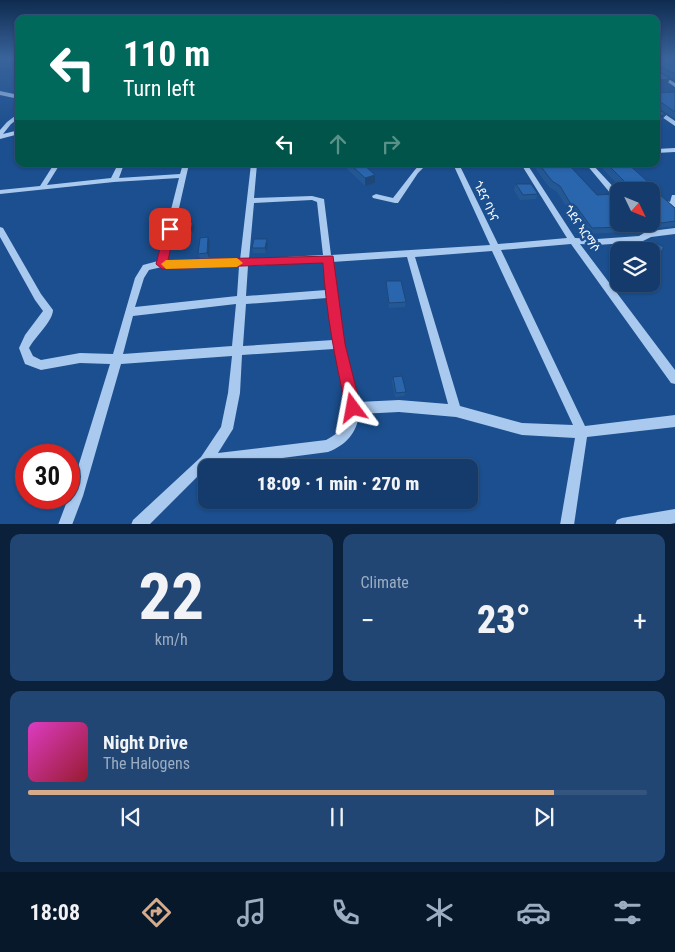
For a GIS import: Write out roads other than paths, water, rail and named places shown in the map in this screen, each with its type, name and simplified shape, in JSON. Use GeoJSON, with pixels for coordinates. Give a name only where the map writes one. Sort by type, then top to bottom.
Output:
{"type":"FeatureCollection","features":[{"type":"Feature","properties":{"kind":"street"},"geometry":{"type":"LineString","coordinates":[[0,93],[15,96]]}},
{"type":"Feature","properties":{"kind":"street"},"geometry":{"type":"LineString","coordinates":[[660,113],[675,124]]}},
{"type":"Feature","properties":{"kind":"street"},"geometry":{"type":"LineString","coordinates":[[0,135],[15,118]]}},
{"type":"Feature","properties":{"kind":"street"},"geometry":{"type":"LineString","coordinates":[[0,135],[15,133]]}},
{"type":"Feature","properties":{"kind":"street"},"geometry":{"type":"LineString","coordinates":[[660,151],[675,150]]}},
{"type":"Feature","properties":{"kind":"street"},"geometry":{"type":"LineString","coordinates":[[43,186],[55,167]]}},
{"type":"Feature","properties":{"kind":"street"},"geometry":{"type":"LineString","coordinates":[[114,180],[120,167]]}},
{"type":"Feature","properties":{"kind":"street"},"geometry":{"type":"LineString","coordinates":[[162,264],[185,167]]}},
{"type":"Feature","properties":{"kind":"street"},"geometry":{"type":"LineString","coordinates":[[206,459],[227,429],[234,393],[254,167]]}},
{"type":"Feature","properties":{"kind":"street"},"geometry":{"type":"LineString","coordinates":[[376,196],[395,201],[421,167]]}},
{"type":"Feature","properties":{"kind":"street","name":"ጎደና ባኑና"},"geometry":{"type":"LineString","coordinates":[[457,167],[495,247]]}},
{"type":"Feature","properties":{"kind":"street","name":"ጎደና ኣርማሶ"},"geometry":{"type":"LineString","coordinates":[[526,167],[574,241],[675,379]]}},
{"type":"Feature","properties":{"kind":"street"},"geometry":{"type":"LineString","coordinates":[[591,167],[610,188]]}},
{"type":"Feature","properties":{"kind":"street"},"geometry":{"type":"LineString","coordinates":[[0,200],[1,192],[43,186],[182,176]]}},
{"type":"Feature","properties":{"kind":"street"},"geometry":{"type":"LineString","coordinates":[[660,196],[674,210]]}},
{"type":"Feature","properties":{"kind":"street"},"geometry":{"type":"LineString","coordinates":[[674,210],[675,197]]}},
{"type":"Feature","properties":{"kind":"street"},"geometry":{"type":"LineString","coordinates":[[221,459],[328,446],[342,437],[352,424],[353,408],[338,344],[331,294],[329,259],[320,199],[250,201]]}},
{"type":"Feature","properties":{"kind":"street"},"geometry":{"type":"LineString","coordinates":[[0,230],[38,297],[48,310],[48,314],[29,338],[24,348],[29,360],[41,365],[80,358],[116,359],[338,344]]}},
{"type":"Feature","properties":{"kind":"street"},"geometry":{"type":"LineString","coordinates":[[65,524],[76,496],[129,312],[144,271],[152,265],[329,259],[574,241],[597,242],[641,239],[649,234],[675,231]]}},
{"type":"Feature","properties":{"kind":"street"},"geometry":{"type":"LineString","coordinates":[[495,247],[582,432],[567,524]]}},
{"type":"Feature","properties":{"kind":"street"},"geometry":{"type":"LineString","coordinates":[[410,254],[456,411]]}},
{"type":"Feature","properties":{"kind":"street"},"geometry":{"type":"LineString","coordinates":[[129,312],[241,300],[331,294]]}},
{"type":"Feature","properties":{"kind":"street"},"geometry":{"type":"LineString","coordinates":[[353,408],[399,406],[456,411],[522,430],[582,432],[675,421]]}},
{"type":"Feature","properties":{"kind":"street"},"geometry":{"type":"LineString","coordinates":[[138,524],[198,468]]}},
{"type":"Feature","properties":{"kind":"street"},"geometry":{"type":"LineString","coordinates":[[622,524],[675,516]]}}]}
